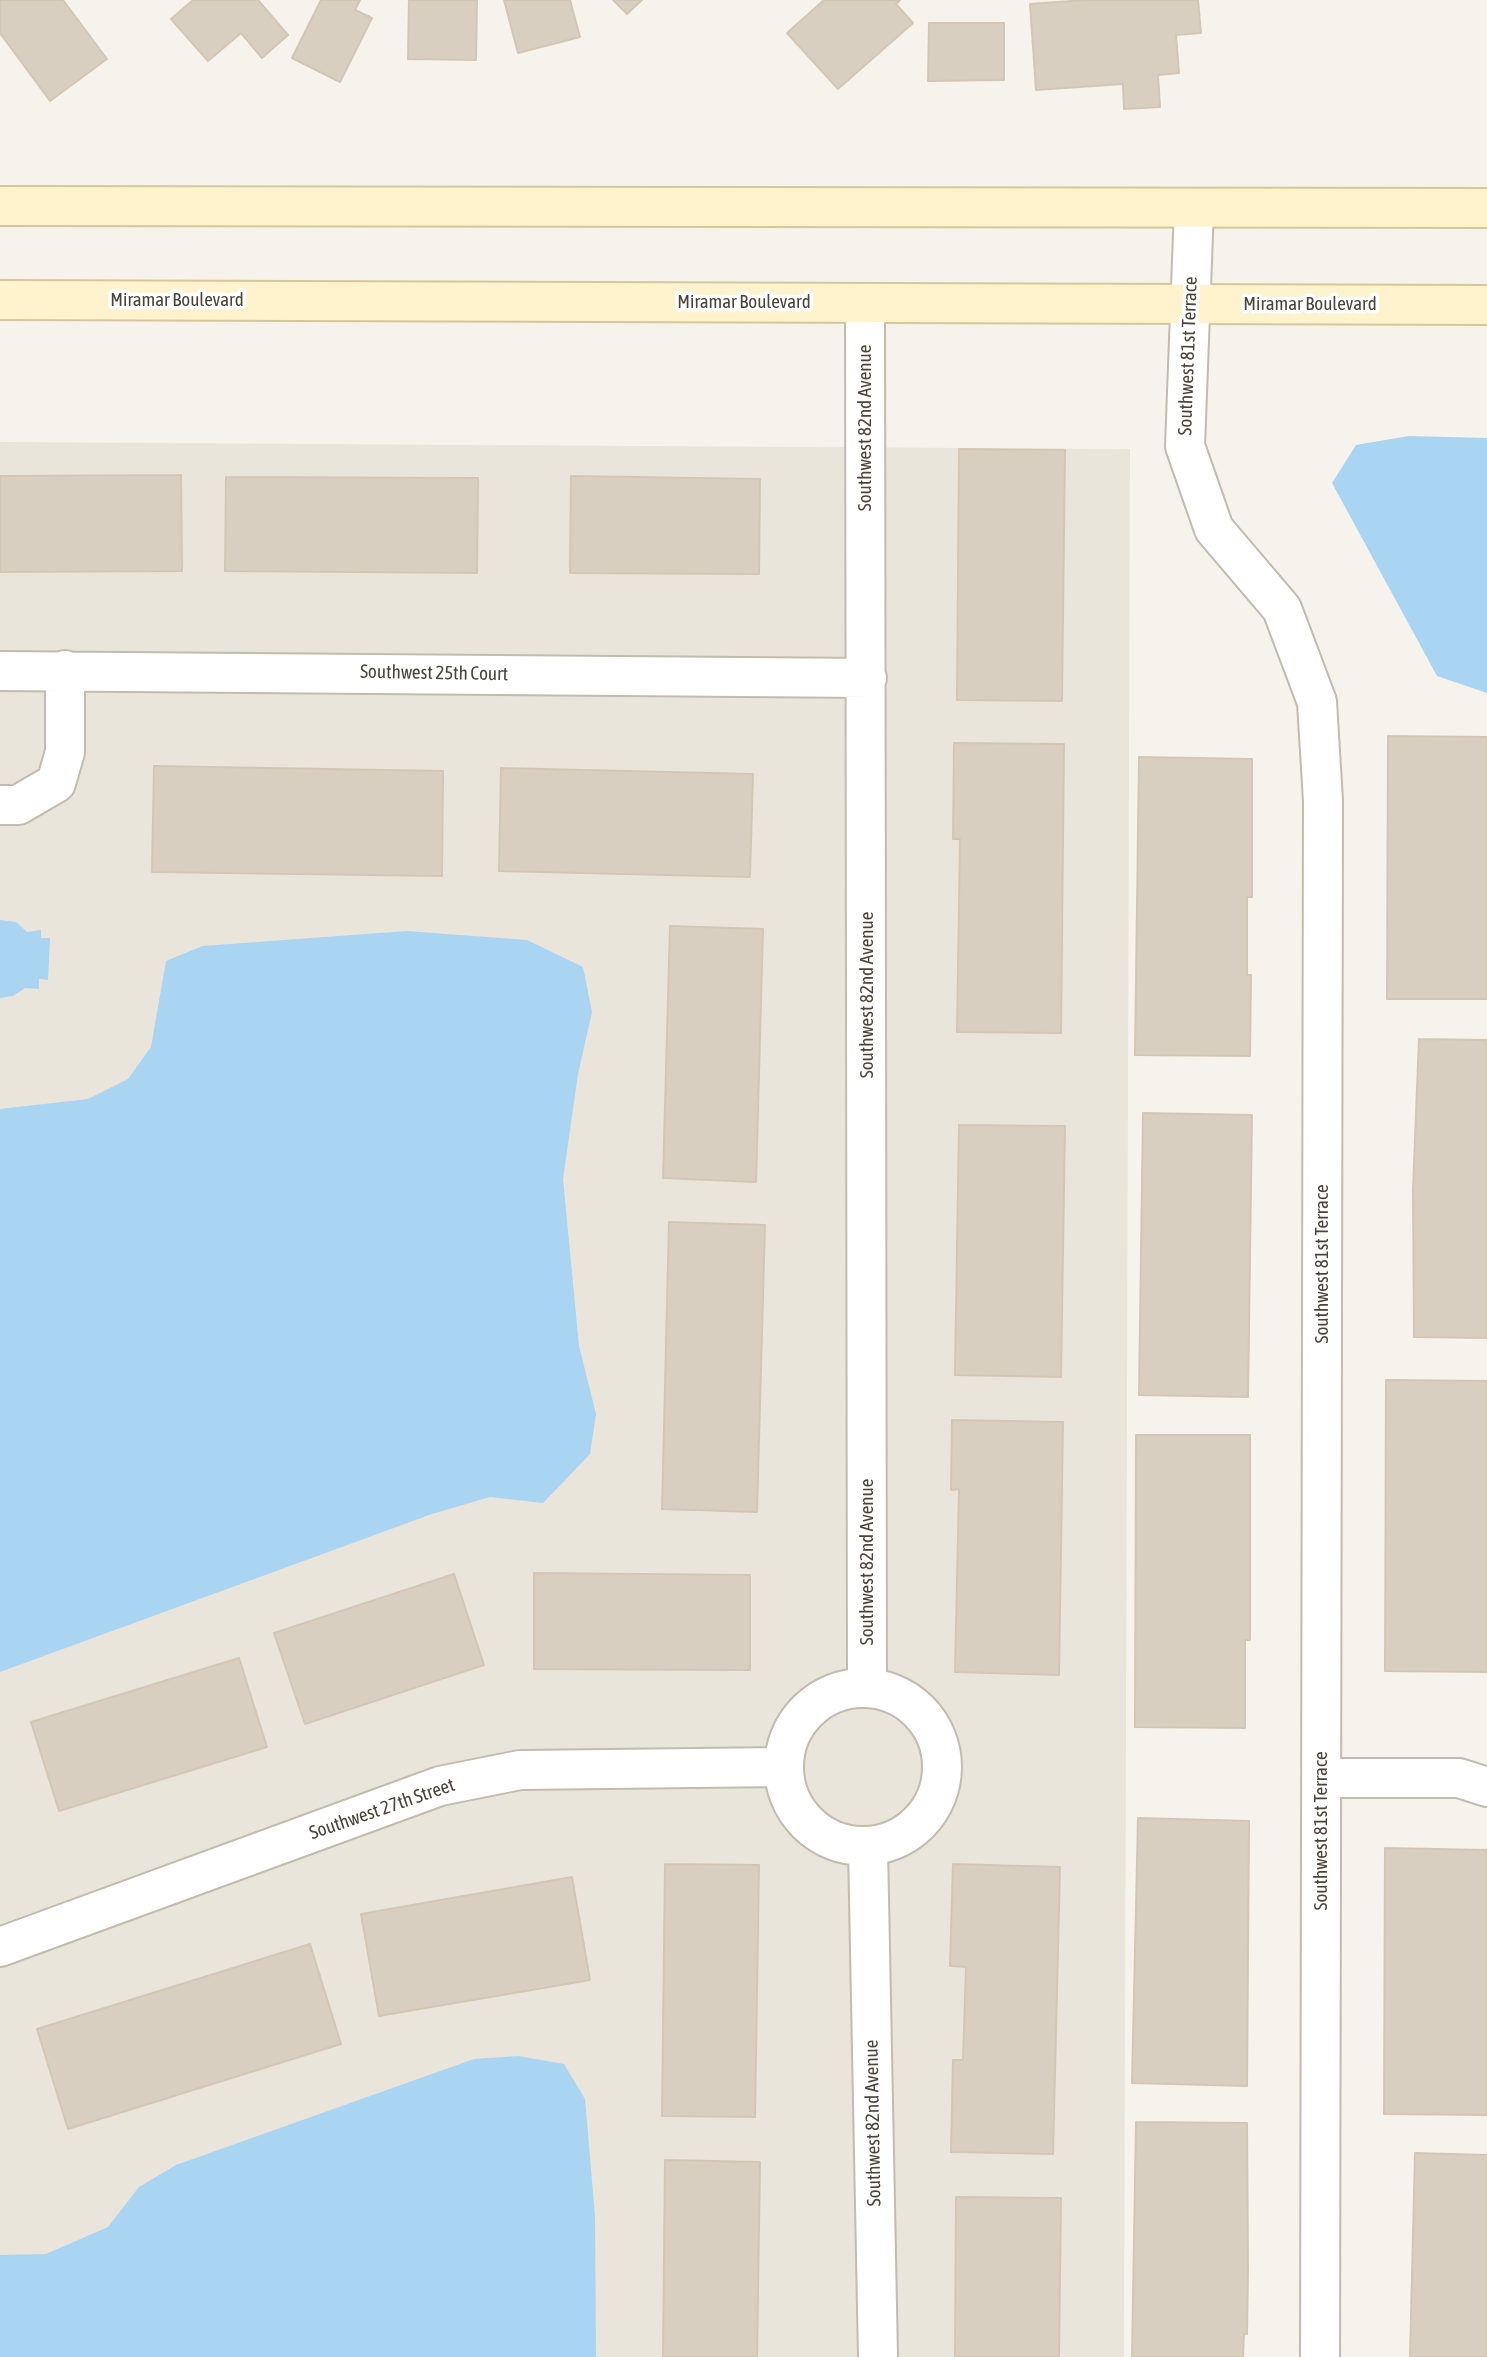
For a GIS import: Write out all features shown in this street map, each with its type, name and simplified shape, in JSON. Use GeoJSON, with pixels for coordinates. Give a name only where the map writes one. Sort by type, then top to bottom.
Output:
{"type":"FeatureCollection","features":[{"type":"Feature","properties":{"kind":"street"},"geometry":{"type":"LineString","coordinates":[[0,206],[1487,208]]}},
{"type":"Feature","properties":{"kind":"street","name":"Southwest 81st Terrace"},"geometry":{"type":"LineString","coordinates":[[1194,208],[1185,446],[1214,528],[1282,610],[1317,702],[1323,802],[1320,2357]]}},
{"type":"Feature","properties":{"kind":"street","name":"Miramar Boulevard"},"geometry":{"type":"LineString","coordinates":[[0,300],[1487,305]]}},
{"type":"Feature","properties":{"kind":"street","name":"Southwest 82nd Avenue"},"geometry":{"type":"LineString","coordinates":[[864,303],[867,678],[867,1688]]}},
{"type":"Feature","properties":{"kind":"street"},"geometry":{"type":"LineString","coordinates":[[0,806],[18,805],[56,783],[65,752],[65,670]]}},
{"type":"Feature","properties":{"kind":"street","name":"Southwest 25th Court"},"geometry":{"type":"LineString","coordinates":[[0,671],[867,678]]}},
{"type":"Feature","properties":{"kind":"street"},"geometry":{"type":"LineString","coordinates":[[867,1688],[893,1693],[916,1707],[932,1728],[942,1753],[942,1780],[934,1805],[917,1826],[894,1840],[869,1847],[842,1844],[818,1833],[799,1815],[788,1792],[783,1767],[787,1741],[799,1719],[818,1702],[842,1691],[867,1688]]}},
{"type":"Feature","properties":{"kind":"street","name":"Southwest 27th Street"},"geometry":{"type":"LineString","coordinates":[[0,1947],[440,1786],[520,1770],[783,1767]]}},
{"type":"Feature","properties":{"kind":"street"},"geometry":{"type":"LineString","coordinates":[[1321,1777],[1459,1778],[1487,1787]]}},
{"type":"Feature","properties":{"kind":"street","name":"Southwest 82nd Avenue"},"geometry":{"type":"LineString","coordinates":[[869,1847],[878,2357]]}},
{"type":"Feature","properties":{"kind":"shaded area"},"geometry":{"type":"Polygon","coordinates":[[[0,442],[1130,449],[1124,2357],[0,2357],[0,442]]]}},
{"type":"Feature","properties":{"kind":"water"},"geometry":{"type":"Polygon","coordinates":[[[1409,436],[1487,438],[1487,693],[1437,676],[1332,483],[1356,445],[1409,436]]]}},
{"type":"Feature","properties":{"kind":"water"},"geometry":{"type":"Polygon","coordinates":[[[0,920],[16,922],[27,932],[41,930],[41,938],[50,938],[48,980],[39,979],[39,989],[25,988],[13,996],[0,998],[0,920]]]}},
{"type":"Feature","properties":{"kind":"water"},"geometry":{"type":"Polygon","coordinates":[[[407,931],[527,940],[583,967],[592,1012],[578,1074],[563,1179],[579,1346],[596,1414],[590,1454],[543,1503],[490,1497],[432,1514],[0,1672],[0,1109],[88,1099],[128,1079],[151,1047],[166,961],[202,946],[407,931]]]}},
{"type":"Feature","properties":{"kind":"water"},"geometry":{"type":"Polygon","coordinates":[[[518,2056],[564,2064],[585,2099],[595,2216],[596,2357],[0,2357],[0,2255],[46,2254],[108,2227],[139,2187],[176,2165],[474,2059],[518,2056]]]}},
{"type":"Feature","properties":{"kind":"building"},"geometry":{"type":"Polygon","coordinates":[[[0,0],[63,0],[107,59],[50,101],[0,33],[0,0]]]}},
{"type":"Feature","properties":{"kind":"building"},"geometry":{"type":"Polygon","coordinates":[[[193,0],[258,0],[288,35],[262,58],[241,33],[208,61],[171,19],[193,0]]]}},
{"type":"Feature","properties":{"kind":"building"},"geometry":{"type":"Polygon","coordinates":[[[321,0],[360,0],[355,10],[372,18],[340,82],[292,58],[321,0]]]}},
{"type":"Feature","properties":{"kind":"building"},"geometry":{"type":"Polygon","coordinates":[[[409,0],[477,0],[476,60],[408,59],[409,0]]]}},
{"type":"Feature","properties":{"kind":"building"},"geometry":{"type":"Polygon","coordinates":[[[504,0],[570,0],[580,37],[518,53],[504,0]]]}},
{"type":"Feature","properties":{"kind":"building"},"geometry":{"type":"Polygon","coordinates":[[[613,0],[642,0],[627,14],[613,0]]]}},
{"type":"Feature","properties":{"kind":"building"},"geometry":{"type":"Polygon","coordinates":[[[824,0],[900,0],[896,4],[913,23],[838,89],[787,33],[824,0]]]}},
{"type":"Feature","properties":{"kind":"building"},"geometry":{"type":"Polygon","coordinates":[[[1086,0],[1198,0],[1201,33],[1176,35],[1179,73],[1158,75],[1160,107],[1124,109],[1123,84],[1036,90],[1030,4],[1086,0]]]}},
{"type":"Feature","properties":{"kind":"building"},"geometry":{"type":"Polygon","coordinates":[[[929,23],[1004,23],[1004,80],[928,81],[929,23]]]}},
{"type":"Feature","properties":{"kind":"building"},"geometry":{"type":"Polygon","coordinates":[[[959,449],[1065,450],[1062,701],[957,700],[959,449]]]}},
{"type":"Feature","properties":{"kind":"building"},"geometry":{"type":"Polygon","coordinates":[[[181,475],[182,571],[0,572],[0,476],[181,475]]]}},
{"type":"Feature","properties":{"kind":"building"},"geometry":{"type":"Polygon","coordinates":[[[571,476],[760,479],[759,574],[570,573],[571,476]]]}},
{"type":"Feature","properties":{"kind":"building"},"geometry":{"type":"Polygon","coordinates":[[[226,477],[478,478],[477,573],[225,571],[226,477]]]}},
{"type":"Feature","properties":{"kind":"building"},"geometry":{"type":"Polygon","coordinates":[[[1388,736],[1487,737],[1487,999],[1387,999],[1388,736]]]}},
{"type":"Feature","properties":{"kind":"building"},"geometry":{"type":"Polygon","coordinates":[[[954,743],[1064,744],[1061,1033],[957,1032],[960,839],[953,839],[954,743]]]}},
{"type":"Feature","properties":{"kind":"building"},"geometry":{"type":"Polygon","coordinates":[[[1139,757],[1252,759],[1252,897],[1247,897],[1247,975],[1251,975],[1250,1056],[1135,1055],[1139,757]]]}},
{"type":"Feature","properties":{"kind":"building"},"geometry":{"type":"Polygon","coordinates":[[[154,766],[443,771],[442,876],[152,872],[154,766]]]}},
{"type":"Feature","properties":{"kind":"building"},"geometry":{"type":"Polygon","coordinates":[[[501,768],[753,774],[750,877],[499,871],[501,768]]]}},
{"type":"Feature","properties":{"kind":"building"},"geometry":{"type":"Polygon","coordinates":[[[670,926],[763,929],[756,1182],[663,1178],[670,926]]]}},
{"type":"Feature","properties":{"kind":"building"},"geometry":{"type":"Polygon","coordinates":[[[1419,1039],[1487,1040],[1487,1338],[1414,1337],[1413,1189],[1419,1039]]]}},
{"type":"Feature","properties":{"kind":"building"},"geometry":{"type":"Polygon","coordinates":[[[1143,1113],[1252,1115],[1248,1397],[1139,1395],[1143,1113]]]}},
{"type":"Feature","properties":{"kind":"building"},"geometry":{"type":"Polygon","coordinates":[[[959,1125],[1065,1126],[1061,1377],[955,1375],[959,1125]]]}},
{"type":"Feature","properties":{"kind":"building"},"geometry":{"type":"Polygon","coordinates":[[[669,1222],[765,1225],[757,1512],[662,1509],[669,1222]]]}},
{"type":"Feature","properties":{"kind":"building"},"geometry":{"type":"Polygon","coordinates":[[[1386,1380],[1487,1381],[1487,1672],[1385,1671],[1386,1380]]]}},
{"type":"Feature","properties":{"kind":"building"},"geometry":{"type":"Polygon","coordinates":[[[952,1420],[1063,1422],[1059,1675],[955,1672],[959,1489],[951,1490],[952,1420]]]}},
{"type":"Feature","properties":{"kind":"building"},"geometry":{"type":"Polygon","coordinates":[[[1136,1435],[1250,1435],[1250,1640],[1245,1640],[1245,1728],[1135,1727],[1136,1435]]]}},
{"type":"Feature","properties":{"kind":"building"},"geometry":{"type":"Polygon","coordinates":[[[534,1573],[750,1575],[750,1670],[534,1669],[534,1573]]]}},
{"type":"Feature","properties":{"kind":"building"},"geometry":{"type":"Polygon","coordinates":[[[454,1574],[484,1665],[305,1724],[274,1633],[454,1574]]]}},
{"type":"Feature","properties":{"kind":"building"},"geometry":{"type":"Polygon","coordinates":[[[239,1658],[267,1747],[59,1811],[31,1722],[239,1658]]]}},
{"type":"Feature","properties":{"kind":"building"},"geometry":{"type":"Polygon","coordinates":[[[1138,1818],[1249,1821],[1247,2086],[1132,2083],[1138,1818]]]}},
{"type":"Feature","properties":{"kind":"building"},"geometry":{"type":"Polygon","coordinates":[[[1385,1848],[1487,1850],[1487,2115],[1384,2114],[1385,1848]]]}},
{"type":"Feature","properties":{"kind":"building"},"geometry":{"type":"Polygon","coordinates":[[[665,1864],[759,1865],[755,2117],[662,2116],[665,1864]]]}},
{"type":"Feature","properties":{"kind":"building"},"geometry":{"type":"Polygon","coordinates":[[[953,1864],[1060,1867],[1053,2154],[951,2152],[953,2060],[963,2060],[966,1967],[950,1966],[953,1864]]]}},
{"type":"Feature","properties":{"kind":"building"},"geometry":{"type":"Polygon","coordinates":[[[572,1877],[590,1980],[379,2016],[361,1914],[572,1877]]]}},
{"type":"Feature","properties":{"kind":"building"},"geometry":{"type":"Polygon","coordinates":[[[310,1944],[341,2044],[68,2129],[37,2029],[310,1944]]]}},
{"type":"Feature","properties":{"kind":"building"},"geometry":{"type":"Polygon","coordinates":[[[1136,2122],[1247,2123],[1247,2334],[1244,2334],[1243,2357],[1132,2357],[1136,2122]]]}},
{"type":"Feature","properties":{"kind":"building"},"geometry":{"type":"Polygon","coordinates":[[[1415,2153],[1487,2155],[1487,2357],[1410,2357],[1415,2153]]]}},
{"type":"Feature","properties":{"kind":"building"},"geometry":{"type":"Polygon","coordinates":[[[665,2160],[760,2162],[757,2357],[663,2357],[665,2160]]]}},
{"type":"Feature","properties":{"kind":"building"},"geometry":{"type":"Polygon","coordinates":[[[956,2197],[1061,2198],[1059,2357],[955,2357],[956,2197]]]}}]}
